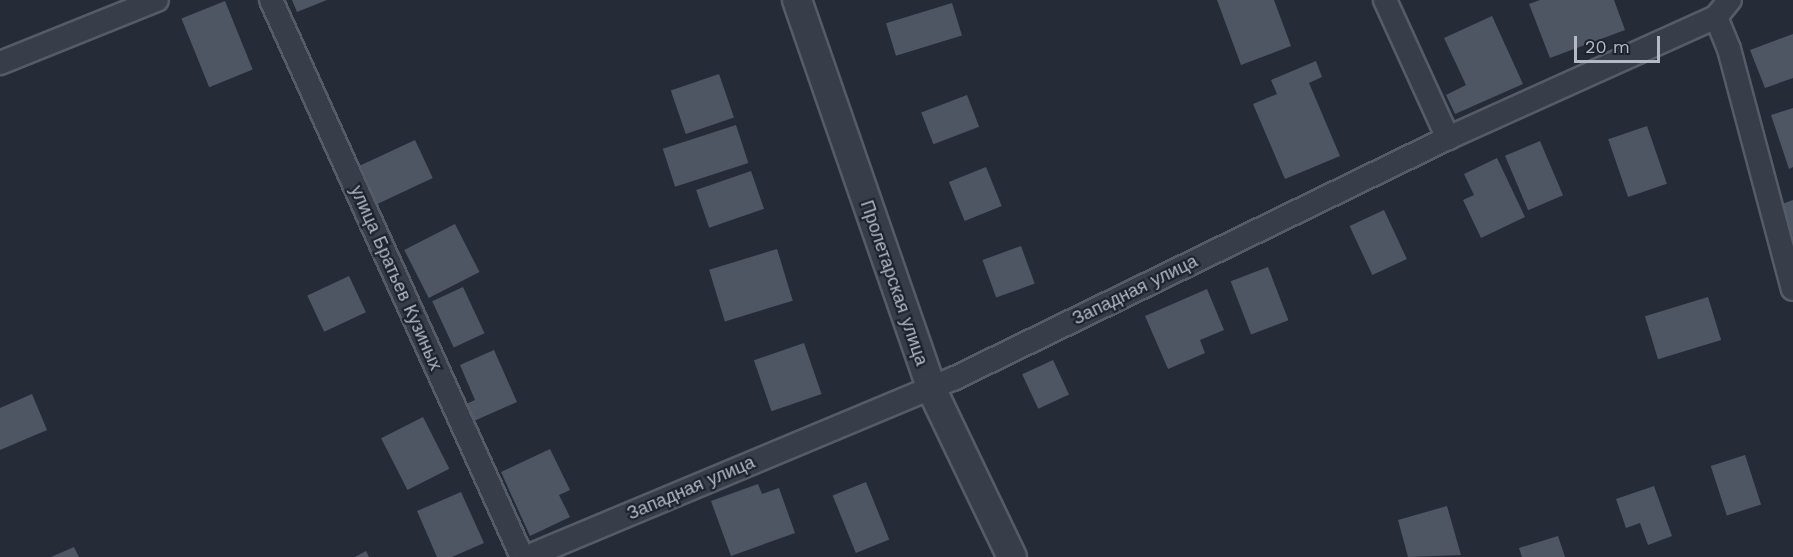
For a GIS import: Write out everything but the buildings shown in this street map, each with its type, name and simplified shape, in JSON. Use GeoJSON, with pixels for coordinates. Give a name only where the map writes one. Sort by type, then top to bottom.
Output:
{"type":"FeatureCollection","features":[{"type":"Feature","properties":{"kind":"street"},"geometry":{"type":"LineString","coordinates":[[0,63],[157,0]]}},
{"type":"Feature","properties":{"kind":"street","name":"улица Братьев Кузиных"},"geometry":{"type":"LineString","coordinates":[[271,0],[522,557]]}},
{"type":"Feature","properties":{"kind":"street","name":"Пролетарская улица"},"geometry":{"type":"LineString","coordinates":[[797,0],[931,388],[1012,557]]}},
{"type":"Feature","properties":{"kind":"street"},"geometry":{"type":"LineString","coordinates":[[1386,0],[1448,138]]}},
{"type":"Feature","properties":{"kind":"street"},"geometry":{"type":"LineString","coordinates":[[1723,8],[1729,49],[1793,289]]}},
{"type":"Feature","properties":{"kind":"street","name":"Западная улица"},"geometry":{"type":"LineString","coordinates":[[527,557],[931,388],[1723,8]]}}]}
